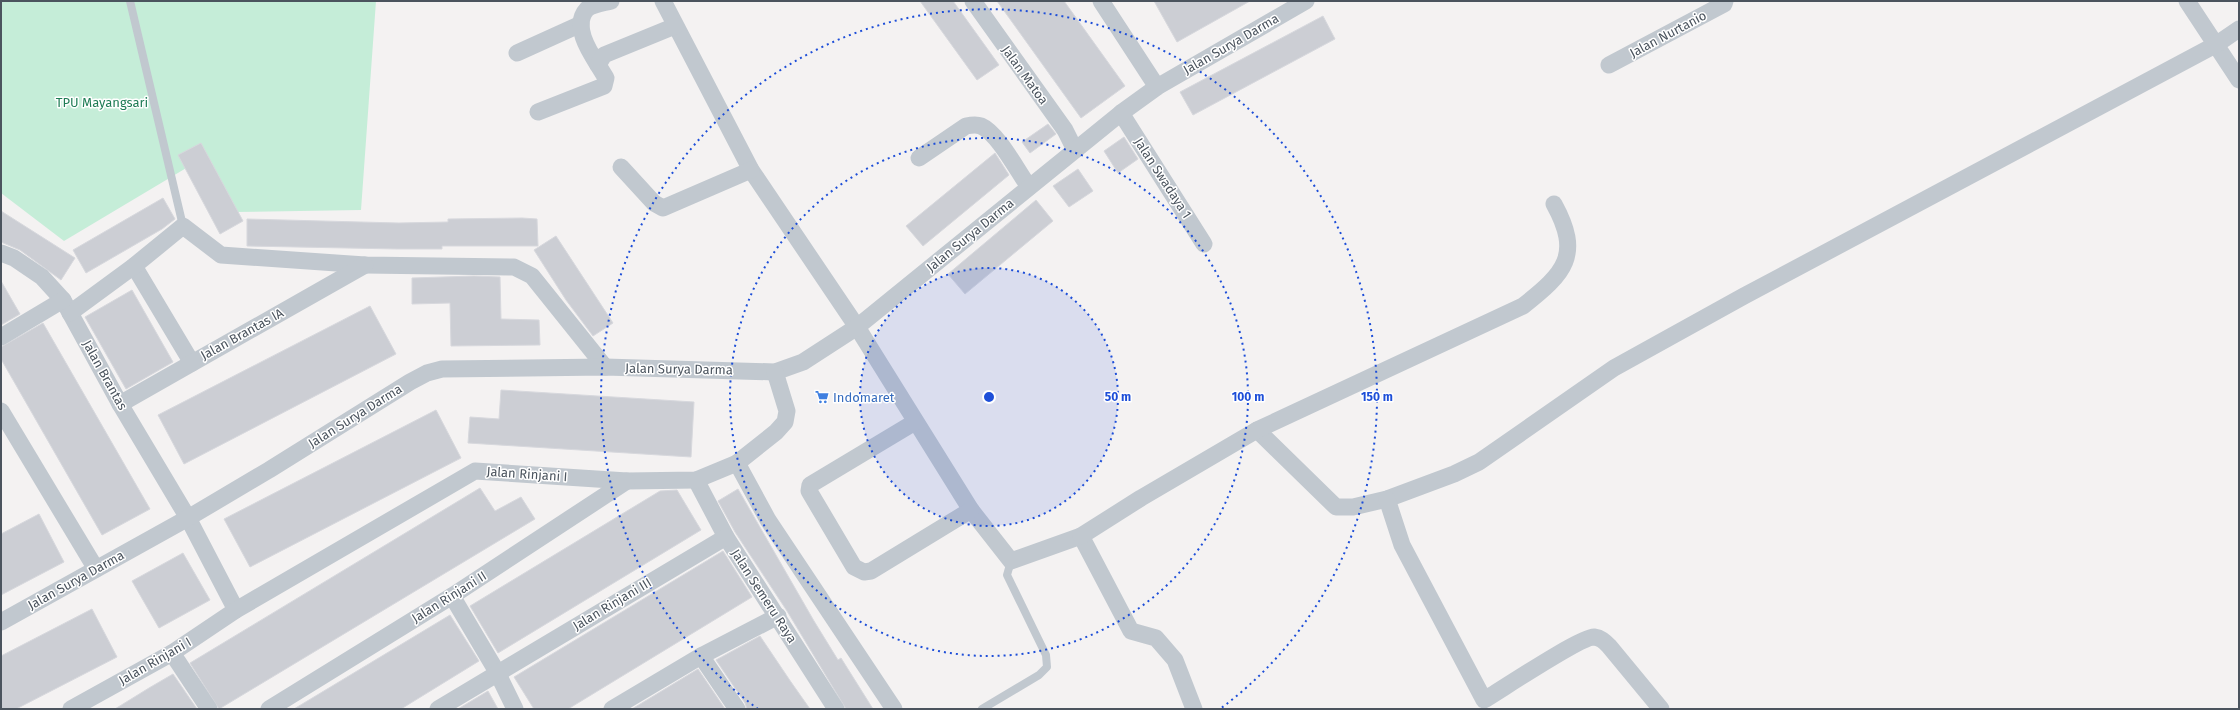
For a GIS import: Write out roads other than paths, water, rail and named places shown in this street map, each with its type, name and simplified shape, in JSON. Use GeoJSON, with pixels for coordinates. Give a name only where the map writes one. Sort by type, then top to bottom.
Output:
{"type":"FeatureCollection","features":[{"type":"Feature","properties":{"kind":"street"},"geometry":{"type":"LineString","coordinates":[[538,112],[604,86],[606,78],[587,47],[581,24],[587,10],[596,5],[611,1]]}},
{"type":"Feature","properties":{"kind":"street"},"geometry":{"type":"LineString","coordinates":[[663,1],[751,170],[856,327],[971,510],[1010,561],[1081,536],[1141,498],[1257,430],[1524,306],[1549,286],[1563,267],[1569,247],[1565,225],[1554,204]]}},
{"type":"Feature","properties":{"kind":"street","name":"Jalan Matoa"},"geometry":{"type":"LineString","coordinates":[[972,1],[1065,130],[1075,150]]}},
{"type":"Feature","properties":{"kind":"street"},"geometry":{"type":"LineString","coordinates":[[1102,1],[1157,87]]}},
{"type":"Feature","properties":{"kind":"street","name":"Jalan Surya Darma"},"geometry":{"type":"LineString","coordinates":[[1,622],[188,518],[427,373],[442,369],[605,367],[775,372],[803,362],[856,327],[1121,113],[1157,87],[1306,1]]}},
{"type":"Feature","properties":{"kind":"street","name":"Jalan Nurtanio"},"geometry":{"type":"LineString","coordinates":[[1609,65],[1724,4],[1725,1]]}},
{"type":"Feature","properties":{"kind":"street"},"geometry":{"type":"LineString","coordinates":[[2187,1],[2217,44],[2239,80]]}},
{"type":"Feature","properties":{"kind":"street"},"geometry":{"type":"LineString","coordinates":[[517,53],[581,24]]}},
{"type":"Feature","properties":{"kind":"street"},"geometry":{"type":"LineString","coordinates":[[598,65],[604,55],[675,26]]}},
{"type":"Feature","properties":{"kind":"street"},"geometry":{"type":"LineString","coordinates":[[1257,430],[1336,507],[1353,507],[1387,499],[1454,474],[1479,462],[1614,368],[1758,288],[2217,44],[2239,29]]}},
{"type":"Feature","properties":{"kind":"street","name":"Jalan Swadaya 1"},"geometry":{"type":"LineString","coordinates":[[1121,113],[1204,244]]}},
{"type":"Feature","properties":{"kind":"street"},"geometry":{"type":"LineString","coordinates":[[919,158],[966,126],[974,124],[982,126],[993,135],[1029,187]]}},
{"type":"Feature","properties":{"kind":"street"},"geometry":{"type":"LineString","coordinates":[[621,168],[654,203],[663,208],[751,170]]}},
{"type":"Feature","properties":{"kind":"street"},"geometry":{"type":"LineString","coordinates":[[1,337],[66,307],[134,266],[183,226],[221,255],[365,265],[514,267],[532,276],[605,367]]}},
{"type":"Feature","properties":{"kind":"street","name":"Jalan Brantas"},"geometry":{"type":"LineString","coordinates":[[1,253],[14,258],[42,277],[66,307],[120,404],[188,518]]}},
{"type":"Feature","properties":{"kind":"street","name":"Jalan Brantas IA"},"geometry":{"type":"LineString","coordinates":[[120,404],[365,265]]}},
{"type":"Feature","properties":{"kind":"street"},"geometry":{"type":"LineString","coordinates":[[134,266],[192,362]]}},
{"type":"Feature","properties":{"kind":"street","name":"Jalan Rinjani I"},"geometry":{"type":"LineString","coordinates":[[71,709],[172,653],[236,610],[475,471],[627,481],[696,480],[737,464],[776,432],[785,422],[787,411],[775,372]]}},
{"type":"Feature","properties":{"kind":"street"},"geometry":{"type":"LineString","coordinates":[[1,412],[96,569]]}},
{"type":"Feature","properties":{"kind":"street"},"geometry":{"type":"LineString","coordinates":[[915,422],[810,485],[809,491],[854,567],[864,572],[871,571],[971,510]]}},
{"type":"Feature","properties":{"kind":"street"},"geometry":{"type":"LineString","coordinates":[[737,464],[768,520],[894,709]]}},
{"type":"Feature","properties":{"kind":"street","name":"Jalan Semeru Raya"},"geometry":{"type":"LineString","coordinates":[[696,480],[726,537],[778,616],[836,709]]}},
{"type":"Feature","properties":{"kind":"street","name":"Jalan Rinjani II"},"geometry":{"type":"LineString","coordinates":[[269,709],[452,596],[627,481]]}},
{"type":"Feature","properties":{"kind":"street"},"geometry":{"type":"LineString","coordinates":[[1387,499],[1402,545],[1485,705],[1570,647],[1592,637],[1602,639],[1609,646],[1661,709]]}},
{"type":"Feature","properties":{"kind":"street"},"geometry":{"type":"LineString","coordinates":[[188,518],[236,610]]}},
{"type":"Feature","properties":{"kind":"street"},"geometry":{"type":"LineString","coordinates":[[1081,536],[1131,631],[1156,638],[1175,660],[1194,709]]}},
{"type":"Feature","properties":{"kind":"street","name":"Jalan Rinjani III"},"geometry":{"type":"LineString","coordinates":[[438,709],[497,672],[726,537]]}},
{"type":"Feature","properties":{"kind":"street"},"geometry":{"type":"LineString","coordinates":[[452,596],[497,672],[515,709]]}},
{"type":"Feature","properties":{"kind":"street"},"geometry":{"type":"LineString","coordinates":[[612,709],[701,656],[778,616]]}},
{"type":"Feature","properties":{"kind":"street"},"geometry":{"type":"LineString","coordinates":[[172,653],[208,709]]}},
{"type":"Feature","properties":{"kind":"street"},"geometry":{"type":"LineString","coordinates":[[701,656],[737,709]]}},
{"type":"Feature","properties":{"kind":"lane"},"geometry":{"type":"LineString","coordinates":[[130,1],[183,226]]}},
{"type":"Feature","properties":{"kind":"lane"},"geometry":{"type":"LineString","coordinates":[[982,709],[1039,675],[1047,666],[1046,655],[1007,575],[1010,561]]}},
{"type":"Feature","properties":{"kind":"place","name":"Indomaret"},"geometry":{"type":"Point","coordinates":[822,397]}},
{"type":"Feature","properties":{"kind":"park label","name":"TPU Mayangsari"},"geometry":{"type":"Point","coordinates":[102,102]}}]}
